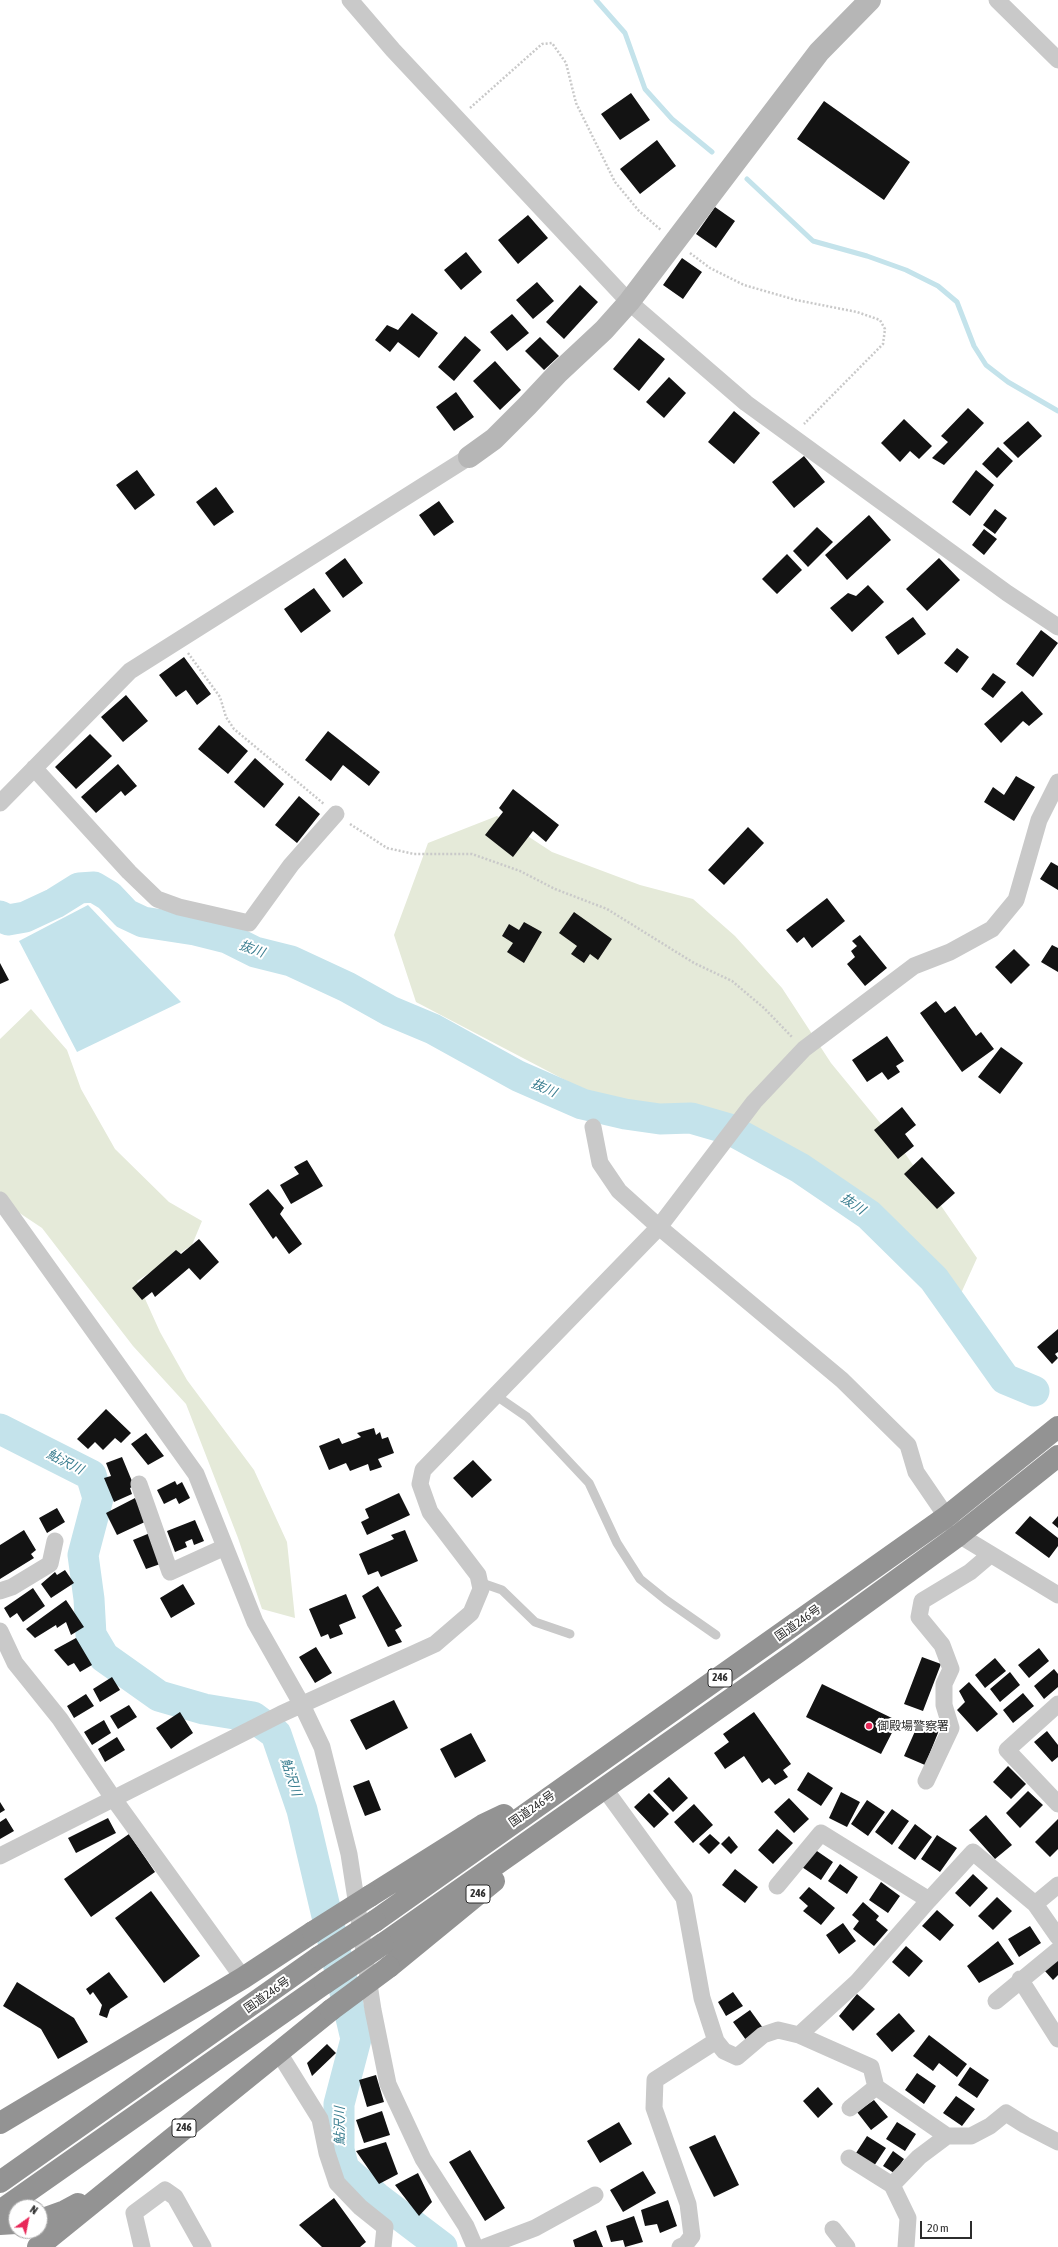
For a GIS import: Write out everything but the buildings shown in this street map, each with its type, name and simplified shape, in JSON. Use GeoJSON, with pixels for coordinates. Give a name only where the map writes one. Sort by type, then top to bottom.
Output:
{"type":"FeatureCollection","features":[{"type":"Feature","properties":{"kind":"highway","name":"国道246号"},"geometry":{"type":"LineString","coordinates":[[0,2182],[795,1626],[946,1517],[1058,1427]]}},
{"type":"Feature","properties":{"kind":"highway","name":"国道246号"},"geometry":{"type":"LineString","coordinates":[[0,2211],[383,1944],[563,1815],[798,1652],[959,1535],[1058,1456]]}},
{"type":"Feature","properties":{"kind":"highway","name":"246"},"geometry":{"type":"LineString","coordinates":[[0,2124],[243,1978],[483,1825],[550,1796]]}},
{"type":"Feature","properties":{"kind":"highway","name":"246"},"geometry":{"type":"LineString","coordinates":[[38,2247],[186,2126],[332,2010],[389,1967],[504,1873],[563,1815]]}},
{"type":"Feature","properties":{"kind":"highway"},"geometry":{"type":"LineString","coordinates":[[0,2130],[18,2112]]}},
{"type":"Feature","properties":{"kind":"highway"},"geometry":{"type":"LineString","coordinates":[[48,2217],[65,2211],[81,2202],[135,2161],[186,2126]]}},
{"type":"Feature","properties":{"kind":"street"},"geometry":{"type":"LineString","coordinates":[[350,0],[393,50],[459,118],[629,302],[746,403],[1001,588],[1058,627]]}},
{"type":"Feature","properties":{"kind":"street"},"geometry":{"type":"LineString","coordinates":[[0,803],[130,671],[178,639],[469,457],[494,439],[558,373],[604,330],[629,302],[819,52],[870,0]]}},
{"type":"Feature","properties":{"kind":"street"},"geometry":{"type":"LineString","coordinates":[[997,0],[1058,60]]}},
{"type":"Feature","properties":{"kind":"street"},"geometry":{"type":"LineString","coordinates":[[34,768],[129,872],[157,898],[179,907],[249,923],[291,865],[336,814]]}},
{"type":"Feature","properties":{"kind":"street"},"geometry":{"type":"LineString","coordinates":[[0,1856],[281,1714],[435,1644],[471,1613],[481,1589],[478,1575],[430,1512],[420,1484],[423,1470],[658,1227],[717,1148],[804,1048],[914,966],[950,952],[992,929],[1016,900],[1038,820],[1058,782]]}},
{"type":"Feature","properties":{"kind":"street"},"geometry":{"type":"LineString","coordinates":[[592,1127],[600,1163],[619,1191],[658,1227],[842,1380],[908,1445],[916,1472],[959,1535],[1058,1595]]}},
{"type":"Feature","properties":{"kind":"street"},"geometry":{"type":"LineString","coordinates":[[0,1200],[196,1474],[255,1622],[302,1705],[322,1747],[349,1854],[373,2010],[388,2084],[423,2159],[466,2226],[475,2247]]}},
{"type":"Feature","properties":{"kind":"street"},"geometry":{"type":"LineString","coordinates":[[139,1484],[170,1572],[225,1547]]}},
{"type":"Feature","properties":{"kind":"street"},"geometry":{"type":"LineString","coordinates":[[0,1591],[12,1587],[50,1564],[55,1541]]}},
{"type":"Feature","properties":{"kind":"street"},"geometry":{"type":"LineString","coordinates":[[926,1780],[951,1728],[944,1705],[944,1684],[951,1670],[942,1645],[919,1617],[922,1601],[970,1572],[990,1555]]}},
{"type":"Feature","properties":{"kind":"street"},"geometry":{"type":"LineString","coordinates":[[0,1631],[15,1663],[60,1719],[113,1798],[243,1978]]}},
{"type":"Feature","properties":{"kind":"street"},"geometry":{"type":"LineString","coordinates":[[1058,1704],[1007,1750],[1058,1804]]}},
{"type":"Feature","properties":{"kind":"street"},"geometry":{"type":"LineString","coordinates":[[604,1788],[684,1898],[702,1998],[716,2042],[724,2051],[737,2057],[763,2035],[778,2030],[799,2036],[871,2067],[876,2087],[947,2136],[970,2136],[990,2126],[1006,2113],[1025,2125],[1058,2142]]}},
{"type":"Feature","properties":{"kind":"street"},"geometry":{"type":"LineString","coordinates":[[777,1886],[820,1833],[929,1900]]}},
{"type":"Feature","properties":{"kind":"street"},"geometry":{"type":"LineString","coordinates":[[799,2036],[857,1982],[973,1852],[1035,1904],[1058,1936]]}},
{"type":"Feature","properties":{"kind":"street"},"geometry":{"type":"LineString","coordinates":[[1035,1904],[1058,1884]]}},
{"type":"Feature","properties":{"kind":"street"},"geometry":{"type":"LineString","coordinates":[[996,2001],[1058,1950]]}},
{"type":"Feature","properties":{"kind":"street"},"geometry":{"type":"LineString","coordinates":[[1020,1980],[1058,2039]]}},
{"type":"Feature","properties":{"kind":"street"},"geometry":{"type":"LineString","coordinates":[[680,2247],[685,2245],[692,2236],[688,2204],[654,2108],[655,2080],[716,2042]]}},
{"type":"Feature","properties":{"kind":"street"},"geometry":{"type":"LineString","coordinates":[[279,2053],[320,2119],[327,2153],[337,2183],[360,2207],[385,2227],[384,2247]]}},
{"type":"Feature","properties":{"kind":"street"},"geometry":{"type":"LineString","coordinates":[[850,2108],[876,2087]]}},
{"type":"Feature","properties":{"kind":"street"},"geometry":{"type":"LineString","coordinates":[[892,2185],[919,2157],[947,2136]]}},
{"type":"Feature","properties":{"kind":"street"},"geometry":{"type":"LineString","coordinates":[[849,2158],[892,2185],[908,2218],[906,2247]]}},
{"type":"Feature","properties":{"kind":"street"},"geometry":{"type":"LineString","coordinates":[[142,2247],[134,2214],[165,2190],[175,2197],[203,2247]]}},
{"type":"Feature","properties":{"kind":"street"},"geometry":{"type":"LineString","coordinates":[[485,2247],[535,2228],[595,2195]]}},
{"type":"Feature","properties":{"kind":"street"},"geometry":{"type":"LineString","coordinates":[[833,2229],[847,2247]]}},
{"type":"Feature","properties":{"kind":"lane"},"geometry":{"type":"LineString","coordinates":[[495,1395],[527,1417],[589,1483],[617,1543],[640,1579],[666,1600],[716,1635]]}},
{"type":"Feature","properties":{"kind":"lane"},"geometry":{"type":"LineString","coordinates":[[479,1582],[502,1590],[535,1622],[570,1634]]}},
{"type":"Feature","properties":{"kind":"path"},"geometry":{"type":"LineString","coordinates":[[459,118],[542,44],[552,43],[566,63],[576,103],[615,182],[639,211],[710,268],[744,285],[796,300],[857,312],[880,320],[885,329],[883,344],[792,436]]}},
{"type":"Feature","properties":{"kind":"path"},"geometry":{"type":"LineString","coordinates":[[178,639],[220,697],[226,717],[234,730],[336,814],[387,848],[414,854],[472,854],[520,870],[555,889],[607,909],[694,963],[732,981],[764,1008],[804,1048]]}},
{"type":"Feature","properties":{"kind":"green space"},"geometry":{"type":"Polygon","coordinates":[[[497,816],[552,852],[640,885],[693,899],[735,936],[782,988],[831,1063],[904,1152],[977,1258],[958,1300],[853,1190],[696,1131],[605,1101],[416,1002],[394,935],[428,843],[497,816]]]}},
{"type":"Feature","properties":{"kind":"green space"},"geometry":{"type":"Polygon","coordinates":[[[31,1009],[67,1050],[81,1089],[115,1149],[169,1202],[202,1221],[192,1245],[137,1281],[160,1332],[187,1380],[254,1470],[287,1542],[295,1618],[262,1609],[238,1538],[186,1404],[133,1346],[42,1228],[0,1200],[0,1039],[31,1009]]]}},
{"type":"Feature","properties":{"kind":"water"},"geometry":{"type":"Polygon","coordinates":[[[88,905],[181,1002],[77,1052],[19,941],[88,905]]]}},
{"type":"Feature","properties":{"kind":"waterway"},"geometry":{"type":"LineString","coordinates":[[596,0],[625,33],[645,89],[672,119],[712,152]]}},
{"type":"Feature","properties":{"kind":"waterway"},"geometry":{"type":"LineString","coordinates":[[747,179],[813,241],[867,256],[906,270],[938,286],[957,302],[974,346],[986,365],[1008,382],[1058,411]]}},
{"type":"Feature","properties":{"kind":"waterway","name":"抜川"},"geometry":{"type":"LineString","coordinates":[[0,916],[8,920],[25,917],[55,903],[79,888],[94,887],[109,896],[126,914],[143,922],[195,930],[227,938],[255,952],[291,961],[347,987],[390,1011],[433,1029],[518,1076],[582,1104],[625,1114],[660,1119],[691,1118],[729,1129],[800,1168],[869,1215],[934,1279],[1005,1379],[1034,1391]]}},
{"type":"Feature","properties":{"kind":"waterway","name":"鮎沢川"},"geometry":{"type":"LineString","coordinates":[[0,1429],[91,1475],[98,1498],[83,1555],[89,1599],[91,1635],[104,1657],[159,1696],[204,1709],[253,1717],[276,1734],[302,1810],[356,2039],[339,2104],[339,2150],[344,2169],[376,2197],[442,2247]]}},
{"type":"Feature","properties":{"kind":"place","name":"御殿場警察署"},"geometry":{"type":"Point","coordinates":[869,1726]}}]}
